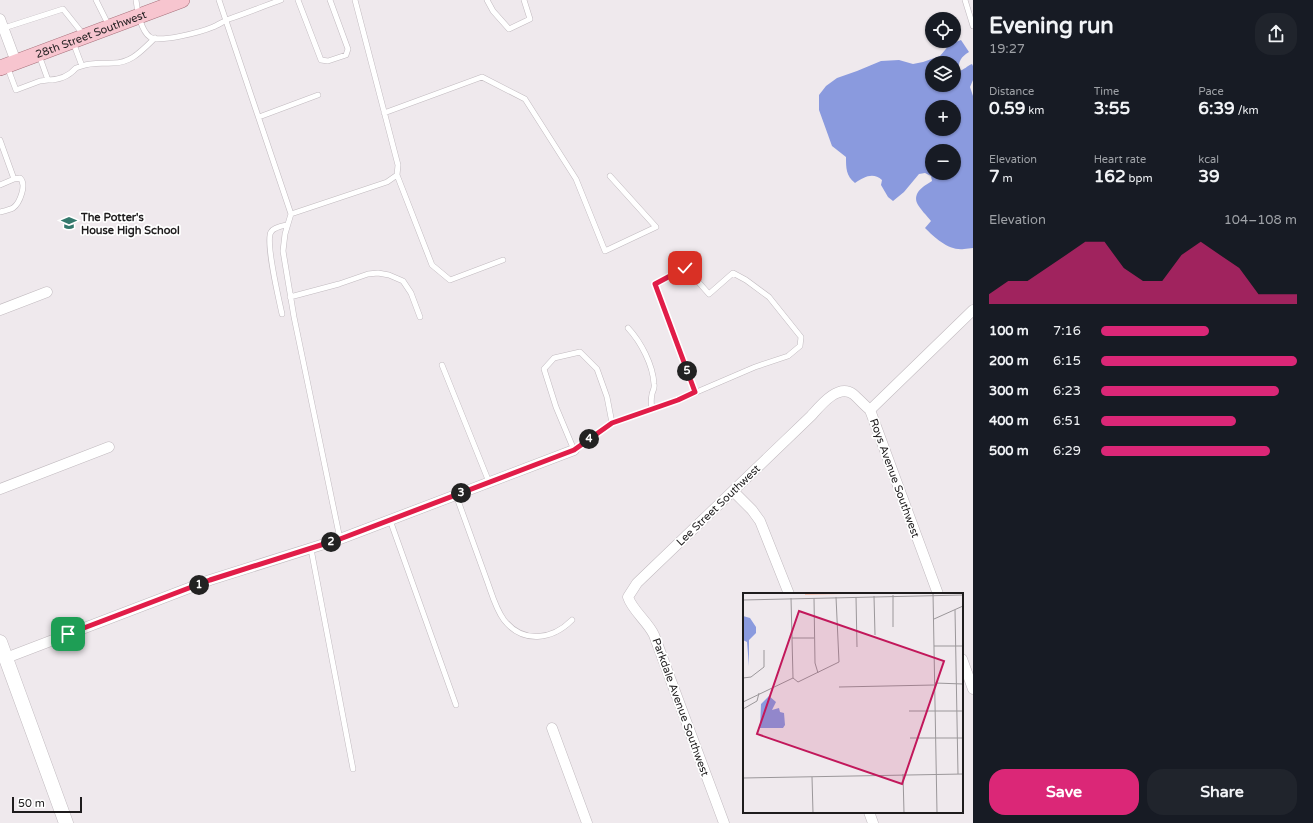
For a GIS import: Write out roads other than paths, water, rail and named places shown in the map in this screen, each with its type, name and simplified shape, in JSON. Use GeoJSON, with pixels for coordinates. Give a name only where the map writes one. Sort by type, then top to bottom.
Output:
{"type":"FeatureCollection","features":[{"type":"Feature","properties":{"kind":"main road","name":"28th Street Southwest"},"geometry":{"type":"LineString","coordinates":[[8,65],[182,0]]}},
{"type":"Feature","properties":{"kind":"main road"},"geometry":{"type":"LineString","coordinates":[[0,642],[5,666],[66,823]]}},
{"type":"Feature","properties":{"kind":"street"},"geometry":{"type":"LineString","coordinates":[[2,24],[8,65]]}},
{"type":"Feature","properties":{"kind":"street"},"geometry":{"type":"LineString","coordinates":[[0,310],[47,292]]}},
{"type":"Feature","properties":{"kind":"street"},"geometry":{"type":"LineString","coordinates":[[870,410],[973,310]]}},
{"type":"Feature","properties":{"kind":"street","name":"Roys Avenue Southwest"},"geometry":{"type":"LineString","coordinates":[[811,416],[832,395],[847,392],[852,394],[870,410],[938,593]]}},
{"type":"Feature","properties":{"kind":"street","name":"Lee Street Southwest"},"geometry":{"type":"LineString","coordinates":[[628,597],[637,583],[811,416]]}},
{"type":"Feature","properties":{"kind":"street"},"geometry":{"type":"LineString","coordinates":[[0,488],[109,447]]}},
{"type":"Feature","properties":{"kind":"street"},"geometry":{"type":"LineString","coordinates":[[5,666],[210,580],[340,539],[574,450]]}},
{"type":"Feature","properties":{"kind":"street"},"geometry":{"type":"LineString","coordinates":[[733,491],[752,510],[760,521],[789,593]]}},
{"type":"Feature","properties":{"kind":"street","name":"Parkdale Avenue Southwest"},"geometry":{"type":"LineString","coordinates":[[628,597],[654,635],[724,823]]}},
{"type":"Feature","properties":{"kind":"street"},"geometry":{"type":"LineString","coordinates":[[963,662],[973,689]]}},
{"type":"Feature","properties":{"kind":"street"},"geometry":{"type":"LineString","coordinates":[[552,728],[587,823]]}},
{"type":"Feature","properties":{"kind":"street"},"geometry":{"type":"LineString","coordinates":[[869,813],[873,823]]}},
{"type":"Feature","properties":{"kind":"lane"},"geometry":{"type":"LineString","coordinates":[[96,0],[110,27]]}},
{"type":"Feature","properties":{"kind":"lane"},"geometry":{"type":"LineString","coordinates":[[136,0],[139,16],[144,30],[150,37],[160,40],[212,27],[226,20],[282,0]]}},
{"type":"Feature","properties":{"kind":"lane"},"geometry":{"type":"LineString","coordinates":[[219,0],[291,214],[283,251],[290,297],[340,539]]}},
{"type":"Feature","properties":{"kind":"lane"},"geometry":{"type":"LineString","coordinates":[[298,0],[322,60],[328,61],[346,55],[348,49],[330,0]]}},
{"type":"Feature","properties":{"kind":"lane"},"geometry":{"type":"LineString","coordinates":[[355,0],[398,165],[397,175],[432,264],[450,280],[503,260]]}},
{"type":"Feature","properties":{"kind":"lane"},"geometry":{"type":"LineString","coordinates":[[487,0],[493,11],[509,29],[530,19],[524,0]]}},
{"type":"Feature","properties":{"kind":"lane"},"geometry":{"type":"LineString","coordinates":[[965,0],[973,26]]}},
{"type":"Feature","properties":{"kind":"lane"},"geometry":{"type":"LineString","coordinates":[[2,24],[62,9],[79,39],[82,66]]}},
{"type":"Feature","properties":{"kind":"lane"},"geometry":{"type":"LineString","coordinates":[[8,65],[16,90],[40,80],[55,80],[71,74],[76,68],[90,63],[123,62],[133,58],[155,38]]}},
{"type":"Feature","properties":{"kind":"lane"},"geometry":{"type":"LineString","coordinates":[[39,54],[48,80]]}},
{"type":"Feature","properties":{"kind":"lane"},"geometry":{"type":"LineString","coordinates":[[384,113],[482,77],[525,99],[576,179],[605,251],[656,227],[610,176]]}},
{"type":"Feature","properties":{"kind":"lane"},"geometry":{"type":"LineString","coordinates":[[259,117],[318,95]]}},
{"type":"Feature","properties":{"kind":"lane"},"geometry":{"type":"LineString","coordinates":[[0,140],[14,179]]}},
{"type":"Feature","properties":{"kind":"lane"},"geometry":{"type":"LineString","coordinates":[[291,214],[387,182],[397,175]]}},
{"type":"Feature","properties":{"kind":"lane"},"geometry":{"type":"LineString","coordinates":[[0,185],[20,178],[23,183],[22,193],[14,207],[0,212]]}},
{"type":"Feature","properties":{"kind":"lane"},"geometry":{"type":"LineString","coordinates":[[282,314],[269,236],[272,230],[288,225]]}},
{"type":"Feature","properties":{"kind":"lane"},"geometry":{"type":"LineString","coordinates":[[612,423],[608,397],[597,369],[580,352],[554,358],[544,369],[556,407],[574,450],[612,423],[652,409],[695,392],[755,367],[788,356],[800,346],[801,337],[769,297],[734,273],[709,294],[685,268],[655,284],[695,392]]}},
{"type":"Feature","properties":{"kind":"lane"},"geometry":{"type":"LineString","coordinates":[[290,297],[339,284],[368,274],[378,273],[389,275],[403,281],[411,293],[420,317]]}},
{"type":"Feature","properties":{"kind":"lane"},"geometry":{"type":"LineString","coordinates":[[628,328],[645,354],[653,374],[655,386],[651,401],[652,409]]}},
{"type":"Feature","properties":{"kind":"lane"},"geometry":{"type":"LineString","coordinates":[[442,365],[490,482]]}},
{"type":"Feature","properties":{"kind":"lane"},"geometry":{"type":"LineString","coordinates":[[456,495],[492,594],[500,614],[505,621],[518,632],[531,637],[552,634],[566,627],[572,620]]}},
{"type":"Feature","properties":{"kind":"lane"},"geometry":{"type":"LineString","coordinates":[[390,520],[456,705]]}},
{"type":"Feature","properties":{"kind":"lane"},"geometry":{"type":"LineString","coordinates":[[311,548],[353,770]]}},
{"type":"Feature","properties":{"kind":"water"},"geometry":{"type":"Polygon","coordinates":[[[961,40],[969,52],[961,60],[961,56],[940,56],[947,48],[961,48],[961,40]]]}},
{"type":"Feature","properties":{"kind":"water"},"geometry":{"type":"Polygon","coordinates":[[[899,60],[913,64],[925,61],[925,92],[961,92],[961,70],[972,64],[973,66],[973,80],[970,87],[973,96],[973,248],[953,248],[938,240],[925,228],[931,221],[918,205],[916,199],[920,190],[932,180],[961,180],[961,144],[925,144],[925,173],[919,174],[904,192],[893,201],[888,197],[881,185],[882,180],[879,178],[875,176],[868,176],[855,183],[850,178],[847,172],[846,157],[832,146],[819,110],[819,95],[826,86],[837,78],[881,61],[899,60]]]}},
{"type":"Feature","properties":{"kind":"place","name":"The Potter's House High School"},"geometry":{"type":"Point","coordinates":[69,223]}}]}
